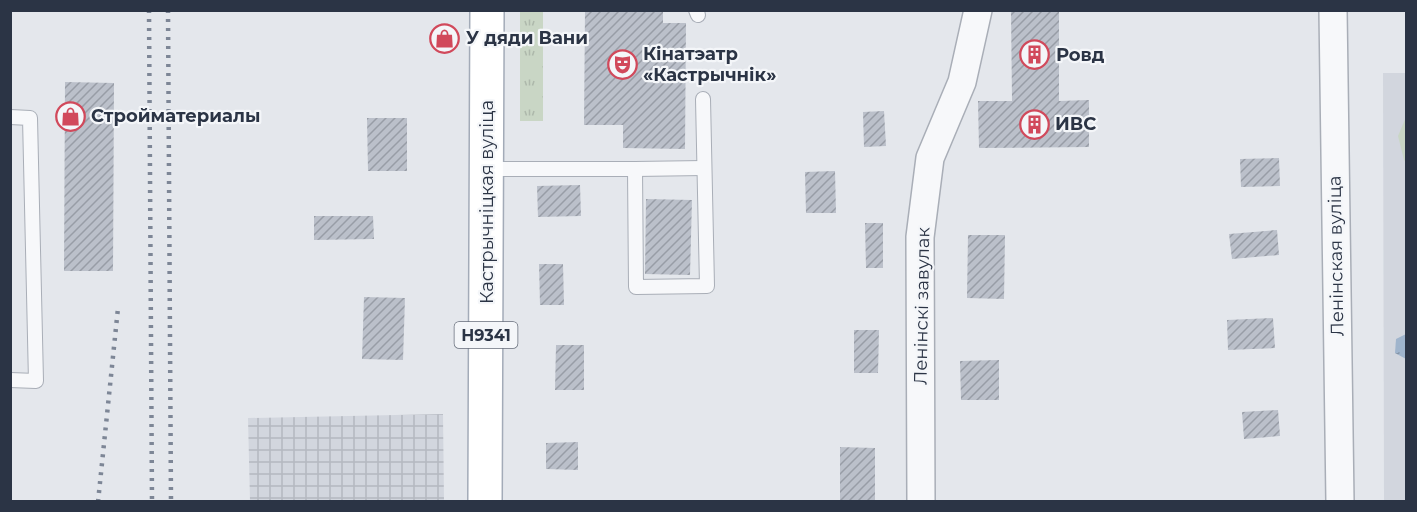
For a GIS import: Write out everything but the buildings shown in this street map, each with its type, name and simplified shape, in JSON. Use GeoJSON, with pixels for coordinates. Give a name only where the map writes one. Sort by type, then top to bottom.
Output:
{"type":"FeatureCollection","features":[{"type":"Feature","properties":{"kind":"main road","name":"Кастрычніцкая вуліца"},"geometry":{"type":"LineString","coordinates":[[485,501],[487,10]]}},
{"type":"Feature","properties":{"kind":"street","name":"Ленінскі завулак"},"geometry":{"type":"LineString","coordinates":[[921,501],[920,237],[930,158],[962,82],[978,10]]}},
{"type":"Feature","properties":{"kind":"street","name":"Ленінская вуліца"},"geometry":{"type":"LineString","coordinates":[[1333,10],[1340,501]]}},
{"type":"Feature","properties":{"kind":"lane"},"geometry":{"type":"LineString","coordinates":[[635,169],[636,287],[707,286],[703,99]]}},
{"type":"Feature","properties":{"kind":"lane"},"geometry":{"type":"LineString","coordinates":[[10,117],[30,118],[36,381],[10,380]]}},
{"type":"Feature","properties":{"kind":"lane"},"geometry":{"type":"LineString","coordinates":[[488,169],[704,168]]}},
{"type":"Feature","properties":{"kind":"shaded area"},"geometry":{"type":"Polygon","coordinates":[[[1383,73],[1406,73],[1406,501],[1384,501],[1383,73]]]}},
{"type":"Feature","properties":{"kind":"shaded area"},"geometry":{"type":"Polygon","coordinates":[[[443,414],[444,501],[250,501],[248,418],[443,414]]]}},
{"type":"Feature","properties":{"kind":"green space"},"geometry":{"type":"Polygon","coordinates":[[[520,11],[543,11],[543,121],[520,121],[520,11]]]}},
{"type":"Feature","properties":{"kind":"green space"},"geometry":{"type":"Polygon","coordinates":[[[1406,117],[1406,162],[1398,136],[1406,117]]]}},
{"type":"Feature","properties":{"kind":"water"},"geometry":{"type":"Polygon","coordinates":[[[1406,334],[1406,359],[1395,353],[1396,339],[1406,334]]]}},
{"type":"Feature","properties":{"kind":"railway"},"geometry":{"type":"LineString","coordinates":[[149,10],[152,502]]}},
{"type":"Feature","properties":{"kind":"railway"},"geometry":{"type":"LineString","coordinates":[[168,10],[171,502]]}},
{"type":"Feature","properties":{"kind":"railway"},"geometry":{"type":"LineString","coordinates":[[98,502],[118,308]]}},
{"type":"Feature","properties":{"kind":"place","name":"У дяди Вани"},"geometry":{"type":"Point","coordinates":[445,38]}},
{"type":"Feature","properties":{"kind":"place","name":"Ровд"},"geometry":{"type":"Point","coordinates":[1035,55]}},
{"type":"Feature","properties":{"kind":"place","name":"Кінатэатр «Кастрычнік»"},"geometry":{"type":"Point","coordinates":[622,64]}},
{"type":"Feature","properties":{"kind":"place","name":"Стройматериалы"},"geometry":{"type":"Point","coordinates":[70,116]}},
{"type":"Feature","properties":{"kind":"place","name":"ИВС"},"geometry":{"type":"Point","coordinates":[1034,124]}}]}
